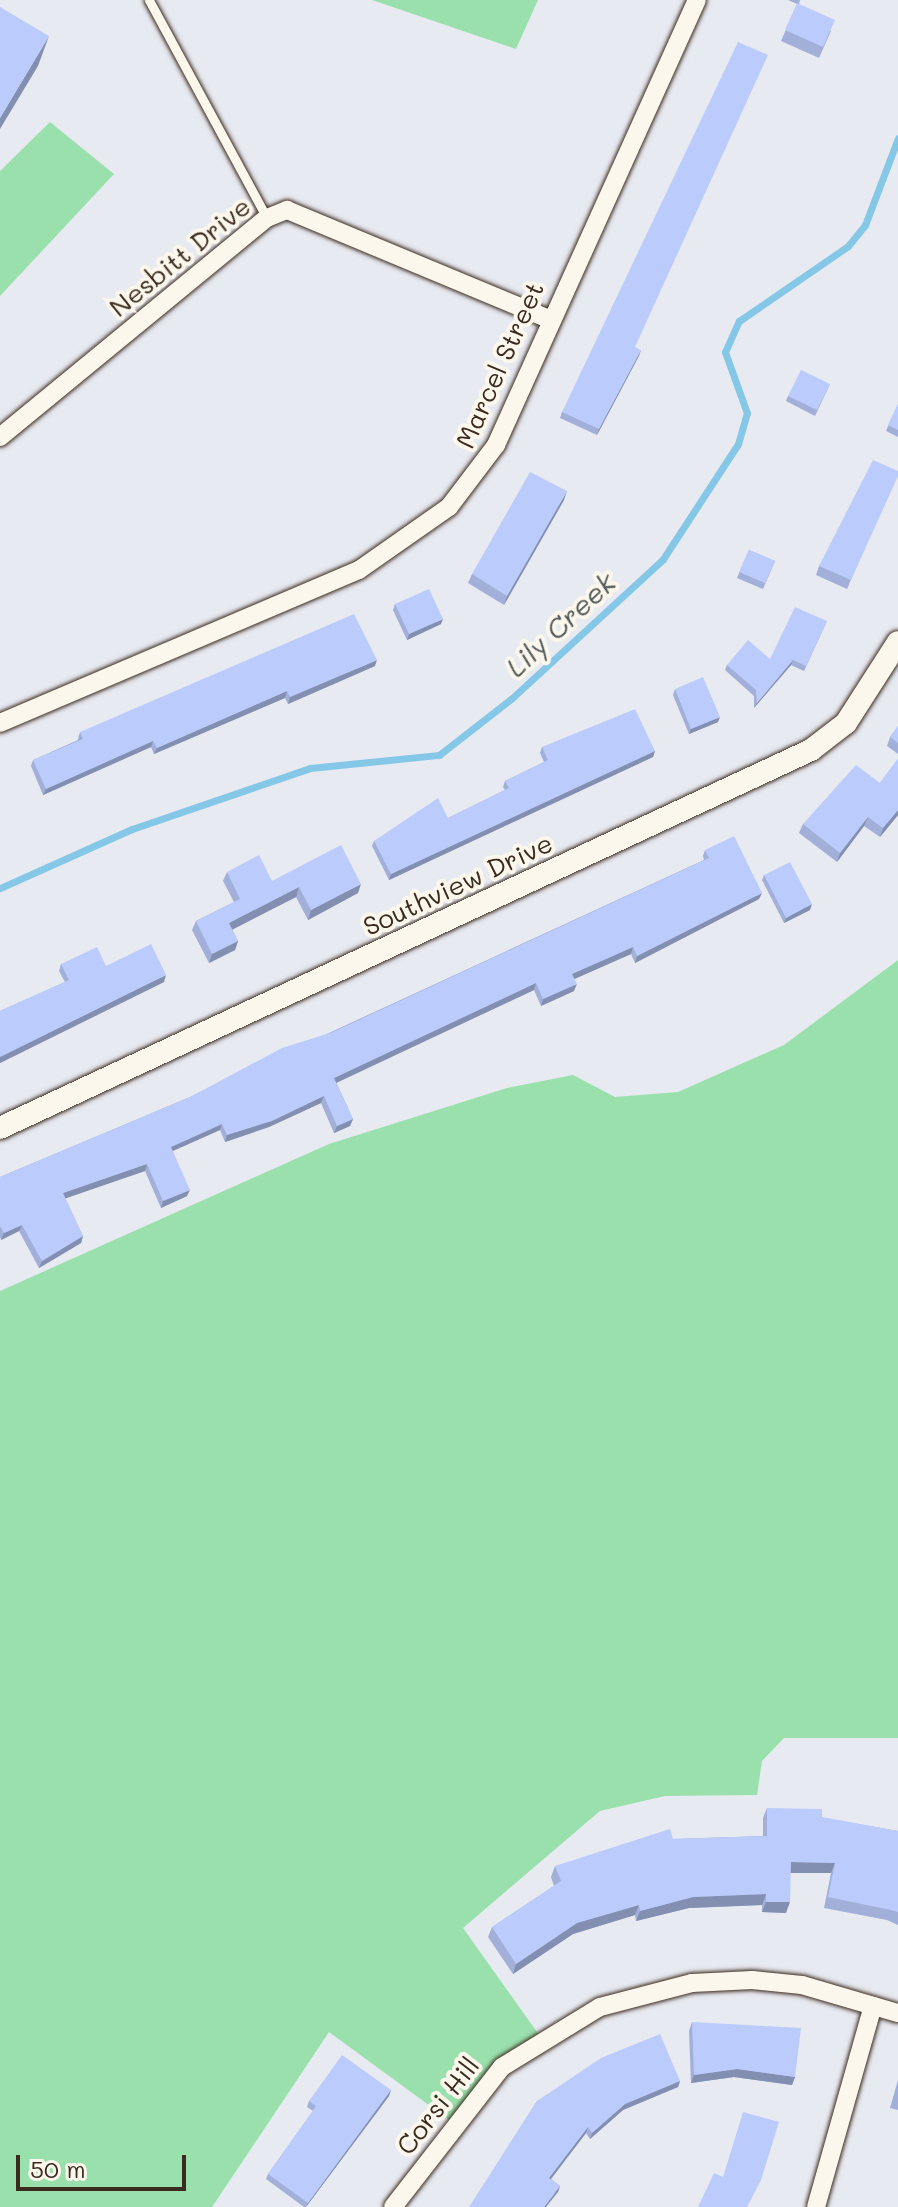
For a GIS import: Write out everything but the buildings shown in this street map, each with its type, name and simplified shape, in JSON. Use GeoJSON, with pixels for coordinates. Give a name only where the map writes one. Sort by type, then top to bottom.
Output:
{"type":"FeatureCollection","features":[{"type":"Feature","properties":{"kind":"street","name":"Marcel Street"},"geometry":{"type":"LineString","coordinates":[[0,723],[359,570],[419,533],[482,468],[697,0]]}},
{"type":"Feature","properties":{"kind":"street","name":"Nesbitt Drive"},"geometry":{"type":"LineString","coordinates":[[0,437],[267,218],[287,210],[549,319]]}},
{"type":"Feature","properties":{"kind":"street","name":"Southview Drive"},"geometry":{"type":"LineString","coordinates":[[0,1128],[811,750],[846,723],[896,652]]}},
{"type":"Feature","properties":{"kind":"street","name":"Corsi Hill"},"geometry":{"type":"LineString","coordinates":[[393,2207],[502,2067],[600,2007],[724,1980],[802,1985],[898,2013]]}},
{"type":"Feature","properties":{"kind":"street"},"geometry":{"type":"LineString","coordinates":[[816,2207],[873,2006]]}},
{"type":"Feature","properties":{"kind":"lane"},"geometry":{"type":"LineString","coordinates":[[149,0],[267,218]]}},
{"type":"Feature","properties":{"kind":"green space"},"geometry":{"type":"Polygon","coordinates":[[[372,0],[538,0],[516,49],[372,0]]]}},
{"type":"Feature","properties":{"kind":"green space"},"geometry":{"type":"Polygon","coordinates":[[[50,122],[114,174],[0,296],[0,171],[50,122]]]}},
{"type":"Feature","properties":{"kind":"green space"},"geometry":{"type":"Polygon","coordinates":[[[898,960],[898,1738],[784,1738],[762,1761],[757,1795],[665,1796],[600,1811],[463,1928],[542,2039],[456,2125],[329,2032],[212,2207],[0,2207],[0,1291],[329,1144],[507,1088],[573,1075],[615,1097],[678,1092],[784,1045],[898,960]]]}},
{"type":"Feature","properties":{"kind":"waterway","name":"Lily Creek"},"geometry":{"type":"LineString","coordinates":[[0,888],[132,829],[310,768],[439,755],[511,699],[663,559],[738,444],[747,413],[725,352],[739,321],[848,246],[865,225],[898,138]]}}]}
